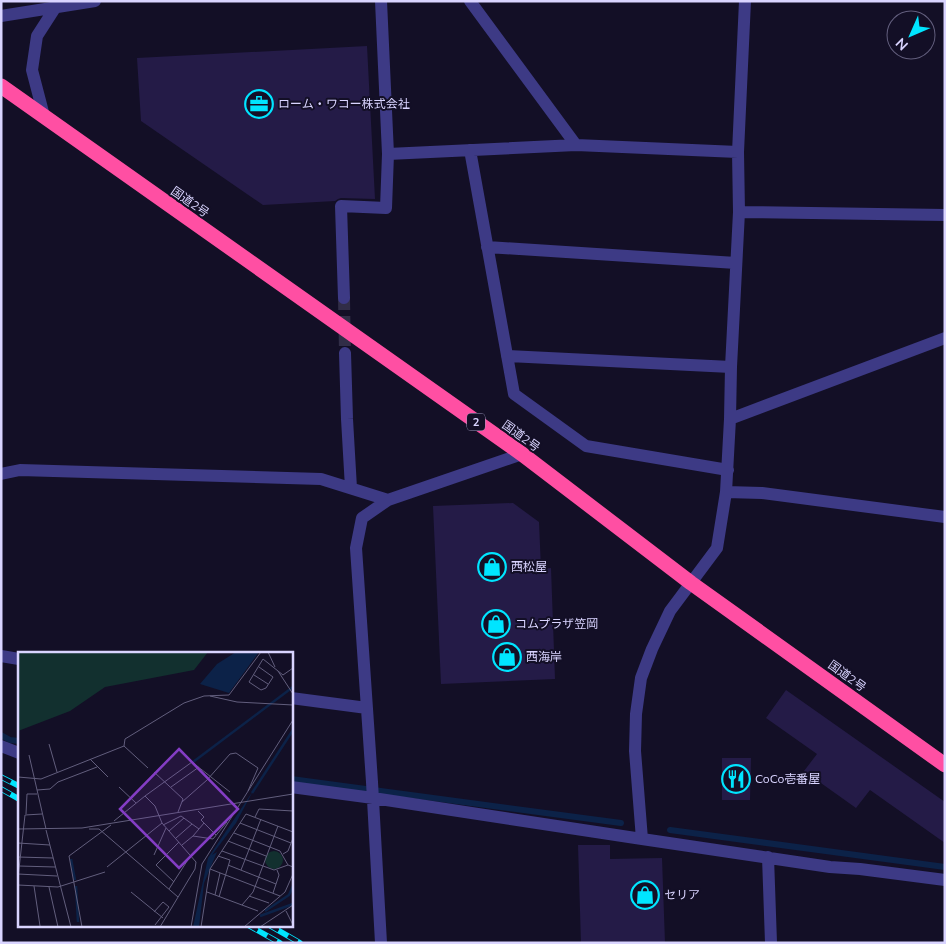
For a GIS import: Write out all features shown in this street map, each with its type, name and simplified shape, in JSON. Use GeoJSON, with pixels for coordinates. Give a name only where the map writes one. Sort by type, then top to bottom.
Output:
{"type":"FeatureCollection","features":[{"type":"Feature","properties":{"kind":"highway","name":"国道2号"},"geometry":{"type":"LineString","coordinates":[[1,86],[522,454],[691,583],[945,764]]}},
{"type":"Feature","properties":{"kind":"street"},"geometry":{"type":"LineString","coordinates":[[1,16],[95,1]]}},
{"type":"Feature","properties":{"kind":"street"},"geometry":{"type":"LineString","coordinates":[[344,298],[341,206],[386,208],[388,154],[381,1]]}},
{"type":"Feature","properties":{"kind":"street"},"geometry":{"type":"LineString","coordinates":[[470,1],[576,145]]}},
{"type":"Feature","properties":{"kind":"street"},"geometry":{"type":"LineString","coordinates":[[642,839],[635,751],[636,714],[641,678],[652,649],[670,612],[717,548],[726,492],[738,212],[738,152],[746,1]]}},
{"type":"Feature","properties":{"kind":"street"},"geometry":{"type":"LineString","coordinates":[[44,116],[32,70],[37,36],[55,8]]}},
{"type":"Feature","properties":{"kind":"street"},"geometry":{"type":"LineString","coordinates":[[388,154],[576,145],[738,152]]}},
{"type":"Feature","properties":{"kind":"street"},"geometry":{"type":"LineString","coordinates":[[470,150],[514,394],[586,446],[728,470]]}},
{"type":"Feature","properties":{"kind":"street"},"geometry":{"type":"LineString","coordinates":[[738,212],[945,215]]}},
{"type":"Feature","properties":{"kind":"street"},"geometry":{"type":"LineString","coordinates":[[488,247],[736,263]]}},
{"type":"Feature","properties":{"kind":"street"},"geometry":{"type":"LineString","coordinates":[[730,419],[945,338]]}},
{"type":"Feature","properties":{"kind":"street"},"geometry":{"type":"LineString","coordinates":[[345,353],[350,488]]}},
{"type":"Feature","properties":{"kind":"street"},"geometry":{"type":"LineString","coordinates":[[507,356],[731,367]]}},
{"type":"Feature","properties":{"kind":"street"},"geometry":{"type":"LineString","coordinates":[[381,943],[373,791],[356,548],[362,518],[388,500],[522,454]]}},
{"type":"Feature","properties":{"kind":"street"},"geometry":{"type":"LineString","coordinates":[[1,474],[20,470],[321,479],[388,500]]}},
{"type":"Feature","properties":{"kind":"street"},"geometry":{"type":"LineString","coordinates":[[726,492],[762,493],[945,517]]}},
{"type":"Feature","properties":{"kind":"street"},"geometry":{"type":"LineString","coordinates":[[1,656],[18,659]]}},
{"type":"Feature","properties":{"kind":"street"},"geometry":{"type":"LineString","coordinates":[[292,698],[367,708]]}},
{"type":"Feature","properties":{"kind":"street"},"geometry":{"type":"LineString","coordinates":[[1,746],[18,753]]}},
{"type":"Feature","properties":{"kind":"street"},"geometry":{"type":"LineString","coordinates":[[292,787],[373,791],[642,839],[830,867],[945,880]]}},
{"type":"Feature","properties":{"kind":"street"},"geometry":{"type":"LineString","coordinates":[[768,857],[770,943]]}},
{"type":"Feature","properties":{"kind":"building"},"geometry":{"type":"Polygon","coordinates":[[[367,46],[375,199],[341,198],[335,201],[263,205],[141,121],[137,58],[367,46]]]}},
{"type":"Feature","properties":{"kind":"building","name":"コムプラザ笠岡"},"geometry":{"type":"Polygon","coordinates":[[[513,503],[539,522],[541,569],[551,568],[555,679],[441,684],[433,506],[513,503]]]}},
{"type":"Feature","properties":{"kind":"building"},"geometry":{"type":"Polygon","coordinates":[[[786,690],[945,802],[945,843],[870,790],[856,808],[804,771],[817,754],[766,718],[786,690]]]}},
{"type":"Feature","properties":{"kind":"building","name":"CoCo壱番屋"},"geometry":{"type":"Polygon","coordinates":[[[722,758],[751,758],[750,800],[722,800],[722,758]]]}},
{"type":"Feature","properties":{"kind":"building"},"geometry":{"type":"Polygon","coordinates":[[[578,845],[610,845],[610,859],[662,858],[665,943],[581,943],[578,845]]]}},
{"type":"Feature","properties":{"kind":"waterway"},"geometry":{"type":"LineString","coordinates":[[1,735],[10,740],[18,741]]}},
{"type":"Feature","properties":{"kind":"waterway"},"geometry":{"type":"LineString","coordinates":[[292,779],[621,823]]}},
{"type":"Feature","properties":{"kind":"waterway"},"geometry":{"type":"LineString","coordinates":[[670,830],[945,867]]}},
{"type":"Feature","properties":{"kind":"tunnel"},"geometry":{"type":"LineString","coordinates":[[344,298],[345,353]]}},
{"type":"Feature","properties":{"kind":"railway"},"geometry":{"type":"LineString","coordinates":[[1,777],[18,786]]}},
{"type":"Feature","properties":{"kind":"railway"},"geometry":{"type":"LineString","coordinates":[[1,789],[18,798]]}},
{"type":"Feature","properties":{"kind":"railway"},"geometry":{"type":"LineString","coordinates":[[250,926],[280,943]]}},
{"type":"Feature","properties":{"kind":"railway"},"geometry":{"type":"LineString","coordinates":[[271,926],[300,943]]}},
{"type":"Feature","properties":{"kind":"place","name":"ローム・ワコー株式会社"},"geometry":{"type":"Point","coordinates":[259,104]}},
{"type":"Feature","properties":{"kind":"place","name":"西松屋"},"geometry":{"type":"Point","coordinates":[492,567]}},
{"type":"Feature","properties":{"kind":"place","name":"コムプラザ笠岡"},"geometry":{"type":"Point","coordinates":[496,624]}},
{"type":"Feature","properties":{"kind":"place","name":"西海岸"},"geometry":{"type":"Point","coordinates":[507,657]}},
{"type":"Feature","properties":{"kind":"place","name":"CoCo壱番屋"},"geometry":{"type":"Point","coordinates":[736,779]}},
{"type":"Feature","properties":{"kind":"place","name":"セリア"},"geometry":{"type":"Point","coordinates":[645,895]}}]}
